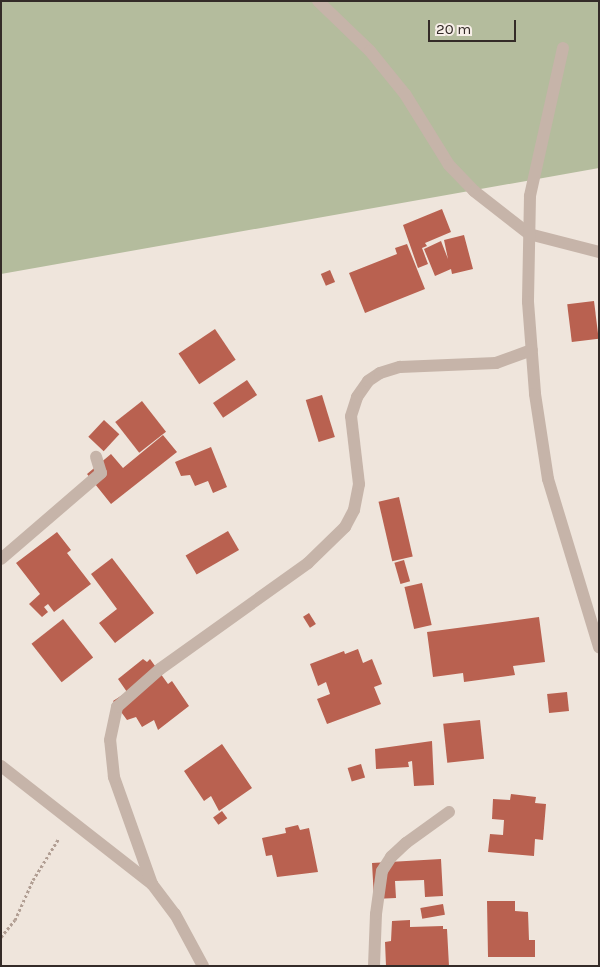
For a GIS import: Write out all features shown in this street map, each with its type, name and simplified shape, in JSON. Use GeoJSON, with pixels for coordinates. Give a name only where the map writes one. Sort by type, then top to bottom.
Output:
{"type":"FeatureCollection","features":[{"type":"Feature","properties":{"kind":"street"},"geometry":{"type":"LineString","coordinates":[[318,1],[370,51],[405,94],[449,165],[474,191],[529,234],[599,252]]}},
{"type":"Feature","properties":{"kind":"street"},"geometry":{"type":"LineString","coordinates":[[563,48],[530,196],[528,302],[548,479],[599,648]]}},
{"type":"Feature","properties":{"kind":"street"},"geometry":{"type":"LineString","coordinates":[[152,884],[114,776],[110,740],[117,708],[160,669],[308,563],[345,527],[354,510],[358,484],[351,416],[357,397],[368,381],[380,372],[400,367],[496,363],[532,350]]}},
{"type":"Feature","properties":{"kind":"street"},"geometry":{"type":"LineString","coordinates":[[1,559],[101,473],[96,457]]}},
{"type":"Feature","properties":{"kind":"street"},"geometry":{"type":"LineString","coordinates":[[1,766],[152,884],[175,914],[203,966]]}},
{"type":"Feature","properties":{"kind":"street"},"geometry":{"type":"LineString","coordinates":[[374,966],[376,906],[382,871],[391,857],[406,842],[450,812]]}},
{"type":"Feature","properties":{"kind":"path"},"geometry":{"type":"LineString","coordinates":[[1,937],[15,920],[33,880],[69,821]]}},
{"type":"Feature","properties":{"kind":"green space"},"geometry":{"type":"Polygon","coordinates":[[[1,1],[599,1],[599,168],[1,274],[1,1]]]}},
{"type":"Feature","properties":{"kind":"building"},"geometry":{"type":"Polygon","coordinates":[[[442,209],[451,232],[425,243],[427,246],[422,248],[428,264],[418,268],[403,225],[442,209]]]}},
{"type":"Feature","properties":{"kind":"building"},"geometry":{"type":"Polygon","coordinates":[[[464,235],[473,269],[452,274],[451,269],[435,276],[424,249],[441,241],[448,259],[444,240],[464,235]]]}},
{"type":"Feature","properties":{"kind":"building"},"geometry":{"type":"Polygon","coordinates":[[[407,244],[425,289],[365,313],[349,273],[397,254],[395,248],[407,244]]]}},
{"type":"Feature","properties":{"kind":"building"},"geometry":{"type":"Polygon","coordinates":[[[330,270],[335,282],[326,286],[321,274],[330,270]]]}},
{"type":"Feature","properties":{"kind":"building"},"geometry":{"type":"Polygon","coordinates":[[[594,301],[599,339],[572,342],[567,304],[594,301]]]}},
{"type":"Feature","properties":{"kind":"building"},"geometry":{"type":"Polygon","coordinates":[[[215,329],[236,360],[199,384],[179,354],[215,329]]]}},
{"type":"Feature","properties":{"kind":"building"},"geometry":{"type":"Polygon","coordinates":[[[247,380],[257,395],[223,418],[213,403],[247,380]]]}},
{"type":"Feature","properties":{"kind":"building"},"geometry":{"type":"Polygon","coordinates":[[[322,395],[335,437],[319,442],[306,400],[322,395]]]}},
{"type":"Feature","properties":{"kind":"building"},"geometry":{"type":"Polygon","coordinates":[[[142,401],[166,432],[139,453],[115,422],[142,401]]]}},
{"type":"Feature","properties":{"kind":"building"},"geometry":{"type":"Polygon","coordinates":[[[104,420],[119,434],[104,451],[88,437],[104,420]]]}},
{"type":"Feature","properties":{"kind":"building"},"geometry":{"type":"Polygon","coordinates":[[[163,435],[177,452],[111,504],[87,474],[111,454],[123,468],[163,435]]]}},
{"type":"Feature","properties":{"kind":"building"},"geometry":{"type":"Polygon","coordinates":[[[211,447],[227,487],[213,493],[208,481],[195,486],[190,475],[181,476],[175,462],[211,447]]]}},
{"type":"Feature","properties":{"kind":"building"},"geometry":{"type":"Polygon","coordinates":[[[399,497],[413,556],[392,561],[379,502],[399,497]]]}},
{"type":"Feature","properties":{"kind":"building"},"geometry":{"type":"Polygon","coordinates":[[[228,531],[239,550],[197,575],[186,556],[228,531]]]}},
{"type":"Feature","properties":{"kind":"building"},"geometry":{"type":"Polygon","coordinates":[[[57,532],[71,550],[67,553],[91,584],[54,612],[48,604],[44,607],[48,612],[42,617],[29,604],[40,594],[16,563],[57,532]]]}},
{"type":"Feature","properties":{"kind":"building"},"geometry":{"type":"Polygon","coordinates":[[[112,558],[154,613],[115,643],[99,623],[117,609],[91,574],[112,558]]]}},
{"type":"Feature","properties":{"kind":"building"},"geometry":{"type":"Polygon","coordinates":[[[404,560],[410,581],[400,584],[394,563],[404,560]]]}},
{"type":"Feature","properties":{"kind":"building"},"geometry":{"type":"Polygon","coordinates":[[[422,583],[432,625],[414,629],[404,587],[422,583]]]}},
{"type":"Feature","properties":{"kind":"building"},"geometry":{"type":"Polygon","coordinates":[[[309,613],[316,624],[310,628],[303,617],[309,613]]]}},
{"type":"Feature","properties":{"kind":"building"},"geometry":{"type":"Polygon","coordinates":[[[539,617],[545,662],[513,666],[515,675],[464,682],[463,673],[433,677],[427,632],[539,617]]]}},
{"type":"Feature","properties":{"kind":"building"},"geometry":{"type":"Polygon","coordinates":[[[63,619],[93,658],[62,682],[31,644],[63,619]]]}},
{"type":"Feature","properties":{"kind":"building"},"geometry":{"type":"Polygon","coordinates":[[[358,649],[363,663],[372,659],[382,684],[374,687],[381,704],[327,724],[317,699],[330,694],[326,682],[318,686],[310,664],[344,651],[345,654],[358,649]]]}},
{"type":"Feature","properties":{"kind":"building"},"geometry":{"type":"Polygon","coordinates":[[[143,659],[147,662],[150,659],[168,684],[172,681],[189,706],[158,730],[154,720],[142,727],[136,717],[127,720],[113,701],[127,692],[118,679],[143,659]]]}},
{"type":"Feature","properties":{"kind":"building"},"geometry":{"type":"Polygon","coordinates":[[[567,692],[569,711],[549,713],[547,694],[567,692]]]}},
{"type":"Feature","properties":{"kind":"building"},"geometry":{"type":"Polygon","coordinates":[[[480,720],[484,759],[447,763],[443,724],[480,720]]]}},
{"type":"Feature","properties":{"kind":"building"},"geometry":{"type":"Polygon","coordinates":[[[432,741],[434,785],[414,786],[412,761],[408,762],[409,767],[376,769],[375,749],[432,741]]]}},
{"type":"Feature","properties":{"kind":"building"},"geometry":{"type":"Polygon","coordinates":[[[222,744],[252,788],[219,811],[211,796],[204,801],[184,771],[222,744]]]}},
{"type":"Feature","properties":{"kind":"building"},"geometry":{"type":"Polygon","coordinates":[[[361,764],[365,777],[352,781],[348,768],[361,764]]]}},
{"type":"Feature","properties":{"kind":"building"},"geometry":{"type":"Polygon","coordinates":[[[511,794],[536,797],[535,803],[546,804],[543,840],[535,839],[534,856],[488,852],[490,834],[503,835],[504,820],[492,819],[493,799],[510,800],[511,794]]]}},
{"type":"Feature","properties":{"kind":"building"},"geometry":{"type":"Polygon","coordinates":[[[222,811],[227,818],[218,825],[213,817],[222,811]]]}},
{"type":"Feature","properties":{"kind":"building"},"geometry":{"type":"Polygon","coordinates":[[[298,825],[300,830],[309,828],[318,872],[277,877],[272,855],[266,856],[262,838],[286,833],[285,828],[298,825]]]}},
{"type":"Feature","properties":{"kind":"building"},"geometry":{"type":"Polygon","coordinates":[[[441,859],[443,896],[425,897],[424,880],[395,881],[396,898],[374,899],[372,863],[441,859]]]}},
{"type":"Feature","properties":{"kind":"building"},"geometry":{"type":"Polygon","coordinates":[[[487,901],[515,901],[515,911],[528,912],[529,940],[535,940],[535,957],[488,957],[487,901]]]}},
{"type":"Feature","properties":{"kind":"building"},"geometry":{"type":"Polygon","coordinates":[[[443,904],[445,915],[422,919],[420,908],[443,904]]]}},
{"type":"Feature","properties":{"kind":"building"},"geometry":{"type":"Polygon","coordinates":[[[410,920],[410,927],[443,926],[443,929],[447,929],[449,966],[386,966],[385,942],[391,941],[392,921],[410,920]]]}}]}
